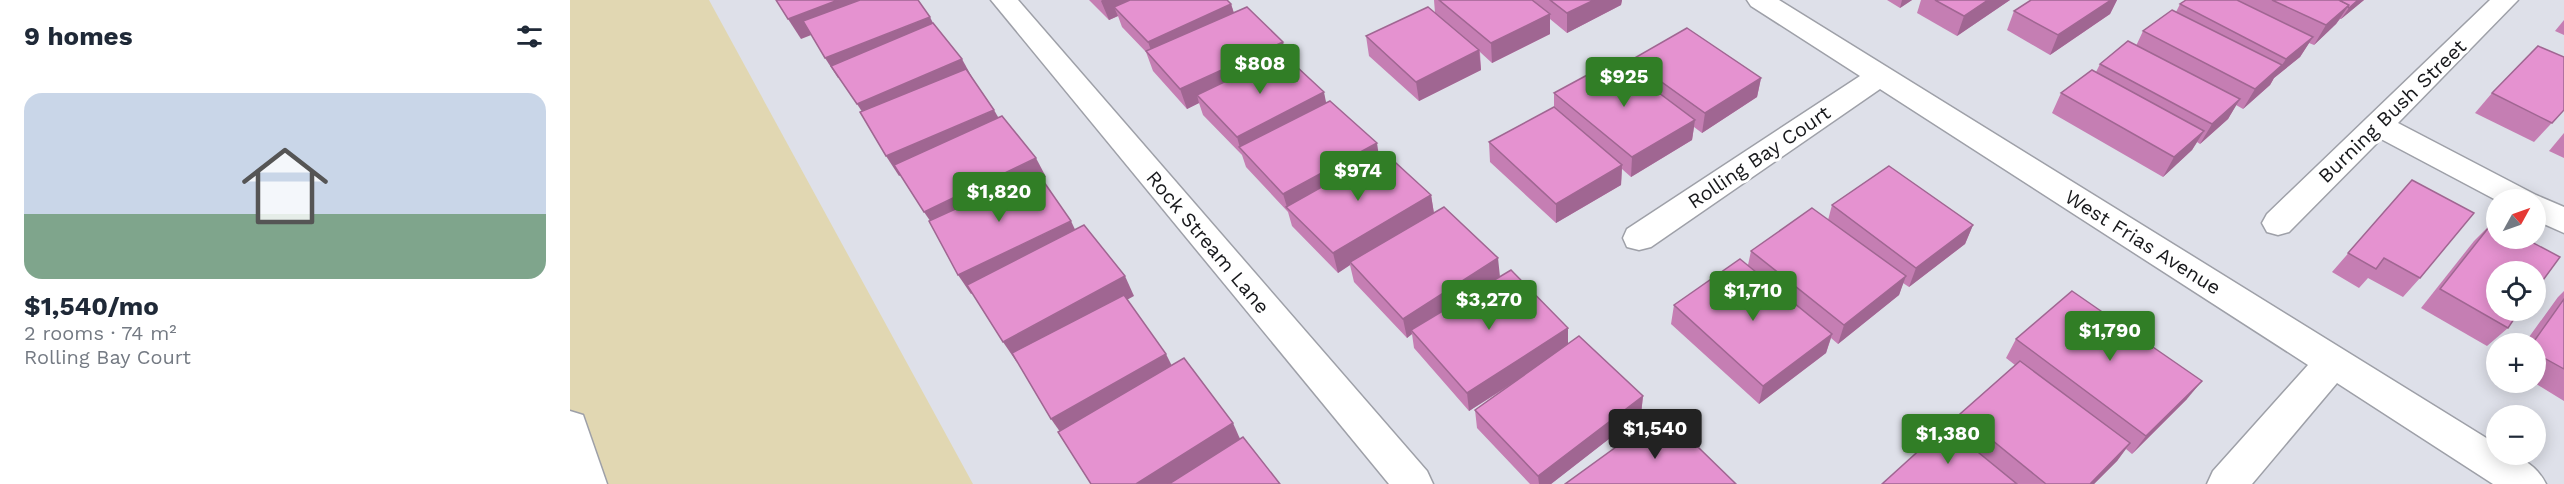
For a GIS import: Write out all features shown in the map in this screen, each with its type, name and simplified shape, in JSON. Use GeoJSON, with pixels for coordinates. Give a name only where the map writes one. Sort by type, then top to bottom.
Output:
{"type":"FeatureCollection","features":[{"type":"Feature","properties":{"kind":"street","name":"Rock Stream Lane"},"geometry":{"type":"LineString","coordinates":[[1004,0],[1413,484]]}},
{"type":"Feature","properties":{"kind":"street","name":"West Frias Avenue"},"geometry":{"type":"LineString","coordinates":[[1760,0],[2526,484]]}},
{"type":"Feature","properties":{"kind":"street","name":"Burning Bush Street"},"geometry":{"type":"LineString","coordinates":[[2278,223],[2505,0]]}},
{"type":"Feature","properties":{"kind":"street","name":"Rolling Bay Court"},"geometry":{"type":"LineString","coordinates":[[1639,238],[1880,76]]}},
{"type":"Feature","properties":{"kind":"street"},"geometry":{"type":"LineString","coordinates":[[2378,125],[2502,189]]}},
{"type":"Feature","properties":{"kind":"street"},"geometry":{"type":"LineString","coordinates":[[2546,211],[2564,220]]}},
{"type":"Feature","properties":{"kind":"street"},"geometry":{"type":"LineString","coordinates":[[2227,484],[2333,362]]}},
{"type":"Feature","properties":{"kind":"street"},"geometry":{"type":"LineString","coordinates":[[570,427],[587,484]]}},
{"type":"Feature","properties":{"kind":"sand"},"geometry":{"type":"Polygon","coordinates":[[[570,0],[709,0],[973,484],[570,484],[570,0]]]}},
{"type":"Feature","properties":{"kind":"building"},"geometry":{"type":"Polygon","coordinates":[[[776,0],[838,0],[788,19],[776,0]]]}},
{"type":"Feature","properties":{"kind":"building"},"geometry":{"type":"Polygon","coordinates":[[[860,0],[918,0],[930,17],[825,58],[803,21],[860,0]]]}},
{"type":"Feature","properties":{"kind":"building"},"geometry":{"type":"Polygon","coordinates":[[[1130,0],[1227,0],[1231,4],[1148,42],[1114,7],[1130,0]]]}},
{"type":"Feature","properties":{"kind":"building"},"geometry":{"type":"Polygon","coordinates":[[[1439,0],[1532,0],[1550,14],[1491,43],[1439,0]]]}},
{"type":"Feature","properties":{"kind":"building"},"geometry":{"type":"Polygon","coordinates":[[[1550,0],[1594,0],[1567,13],[1550,0]]]}},
{"type":"Feature","properties":{"kind":"building"},"geometry":{"type":"Polygon","coordinates":[[[1935,0],[1988,0],[1964,16],[1935,0]]]}},
{"type":"Feature","properties":{"kind":"building"},"geometry":{"type":"Polygon","coordinates":[[[2031,0],[2111,0],[2058,35],[2014,11],[2031,0]]]}},
{"type":"Feature","properties":{"kind":"building"},"geometry":{"type":"Polygon","coordinates":[[[2186,0],[2237,0],[2313,37],[2286,59],[2180,4],[2186,0]]]}},
{"type":"Feature","properties":{"kind":"building"},"geometry":{"type":"Polygon","coordinates":[[[2272,0],[2339,0],[2349,5],[2326,25],[2272,0]]]}},
{"type":"Feature","properties":{"kind":"building"},"geometry":{"type":"Polygon","coordinates":[[[2339,0],[2358,0],[2349,8],[2349,5],[2339,0]]]}},
{"type":"Feature","properties":{"kind":"building"},"geometry":{"type":"Polygon","coordinates":[[[1247,7],[1283,42],[1180,89],[1146,51],[1247,7]]]}},
{"type":"Feature","properties":{"kind":"building"},"geometry":{"type":"Polygon","coordinates":[[[1428,7],[1479,50],[1416,82],[1366,36],[1428,7]]]}},
{"type":"Feature","properties":{"kind":"building"},"geometry":{"type":"Polygon","coordinates":[[[2172,10],[2282,65],[2255,89],[2143,31],[2172,10]]]}},
{"type":"Feature","properties":{"kind":"building"},"geometry":{"type":"Polygon","coordinates":[[[933,23],[962,59],[857,104],[831,66],[933,23]]]}},
{"type":"Feature","properties":{"kind":"building"},"geometry":{"type":"Polygon","coordinates":[[[1687,28],[1761,78],[1705,113],[1631,60],[1687,28]]]}},
{"type":"Feature","properties":{"kind":"building"},"geometry":{"type":"Polygon","coordinates":[[[2128,41],[2240,99],[2212,124],[2100,64],[2128,41]]]}},
{"type":"Feature","properties":{"kind":"building"},"geometry":{"type":"Polygon","coordinates":[[[2538,46],[2564,57],[2564,110],[2552,123],[2492,93],[2538,46]]]}},
{"type":"Feature","properties":{"kind":"building"},"geometry":{"type":"Polygon","coordinates":[[[1283,54],[1324,92],[1237,137],[1197,95],[1283,54]]]}},
{"type":"Feature","properties":{"kind":"building"},"geometry":{"type":"Polygon","coordinates":[[[1615,60],[1695,120],[1632,157],[1554,93],[1615,60]]]}},
{"type":"Feature","properties":{"kind":"building"},"geometry":{"type":"Polygon","coordinates":[[[966,69],[994,110],[886,156],[860,112],[966,69]]]}},
{"type":"Feature","properties":{"kind":"building"},"geometry":{"type":"Polygon","coordinates":[[[2092,70],[2204,131],[2174,157],[2061,93],[2092,70]]]}},
{"type":"Feature","properties":{"kind":"building"},"geometry":{"type":"Polygon","coordinates":[[[1330,101],[1377,143],[1283,194],[1239,147],[1330,101]]]}},
{"type":"Feature","properties":{"kind":"building"},"geometry":{"type":"Polygon","coordinates":[[[1554,107],[1622,165],[1556,204],[1489,142],[1554,107]]]}},
{"type":"Feature","properties":{"kind":"building"},"geometry":{"type":"Polygon","coordinates":[[[1002,116],[1036,158],[924,212],[894,165],[1002,116]]]}},
{"type":"Feature","properties":{"kind":"building"},"geometry":{"type":"Polygon","coordinates":[[[1384,152],[1431,195],[1333,253],[1286,207],[1384,152]]]}},
{"type":"Feature","properties":{"kind":"building"},"geometry":{"type":"Polygon","coordinates":[[[1889,166],[1973,225],[1916,268],[1832,205],[1889,166]]]}},
{"type":"Feature","properties":{"kind":"building"},"geometry":{"type":"Polygon","coordinates":[[[1037,172],[1071,221],[958,275],[929,221],[1037,172]]]}},
{"type":"Feature","properties":{"kind":"building"},"geometry":{"type":"Polygon","coordinates":[[[2412,180],[2474,213],[2420,278],[2384,258],[2376,269],[2348,253],[2412,180]]]}},
{"type":"Feature","properties":{"kind":"building"},"geometry":{"type":"Polygon","coordinates":[[[1444,207],[1498,258],[1403,319],[1350,262],[1444,207]]]}},
{"type":"Feature","properties":{"kind":"building"},"geometry":{"type":"Polygon","coordinates":[[[1812,208],[1906,276],[1844,325],[1751,251],[1812,208]]]}},
{"type":"Feature","properties":{"kind":"building"},"geometry":{"type":"Polygon","coordinates":[[[1084,225],[1125,276],[1003,342],[967,285],[1084,225]]]}},
{"type":"Feature","properties":{"kind":"building"},"geometry":{"type":"Polygon","coordinates":[[[2486,231],[2486,249],[2545,249],[2560,257],[2546,276],[2546,261],[2486,261],[2486,315],[2440,289],[2486,231]]]}},
{"type":"Feature","properties":{"kind":"building"},"geometry":{"type":"Polygon","coordinates":[[[1740,259],[1832,334],[1763,386],[1674,305],[1740,259]]]}},
{"type":"Feature","properties":{"kind":"building"},"geometry":{"type":"Polygon","coordinates":[[[1511,270],[1568,328],[1467,393],[1411,330],[1511,270]]]}},
{"type":"Feature","properties":{"kind":"building"},"geometry":{"type":"Polygon","coordinates":[[[2072,291],[2202,381],[2146,436],[2016,339],[2072,291]]]}},
{"type":"Feature","properties":{"kind":"building"},"geometry":{"type":"Polygon","coordinates":[[[1124,295],[1166,354],[1051,419],[1012,353],[1124,295]]]}},
{"type":"Feature","properties":{"kind":"building"},"geometry":{"type":"Polygon","coordinates":[[[2564,299],[2564,369],[2546,359],[2546,333],[2540,333],[2564,299]]]}},
{"type":"Feature","properties":{"kind":"building"},"geometry":{"type":"Polygon","coordinates":[[[2496,321],[2513,321],[2508,328],[2496,321]]]}},
{"type":"Feature","properties":{"kind":"building"},"geometry":{"type":"Polygon","coordinates":[[[1579,336],[1643,396],[1538,476],[1475,410],[1579,336]]]}},
{"type":"Feature","properties":{"kind":"building"},"geometry":{"type":"Polygon","coordinates":[[[1184,358],[1233,423],[1136,484],[1091,484],[1058,432],[1184,358]]]}},
{"type":"Feature","properties":{"kind":"building"},"geometry":{"type":"Polygon","coordinates":[[[2020,361],[2130,443],[2090,484],[2046,484],[1960,414],[2020,361]]]}},
{"type":"Feature","properties":{"kind":"building"},"geometry":{"type":"Polygon","coordinates":[[[1663,413],[1736,484],[1565,484],[1663,413]]]}},
{"type":"Feature","properties":{"kind":"building"},"geometry":{"type":"Polygon","coordinates":[[[1946,426],[2017,484],[1882,484],[1946,426]]]}},
{"type":"Feature","properties":{"kind":"building"},"geometry":{"type":"Polygon","coordinates":[[[1243,437],[1280,484],[1169,484],[1243,437]]]}}]}
